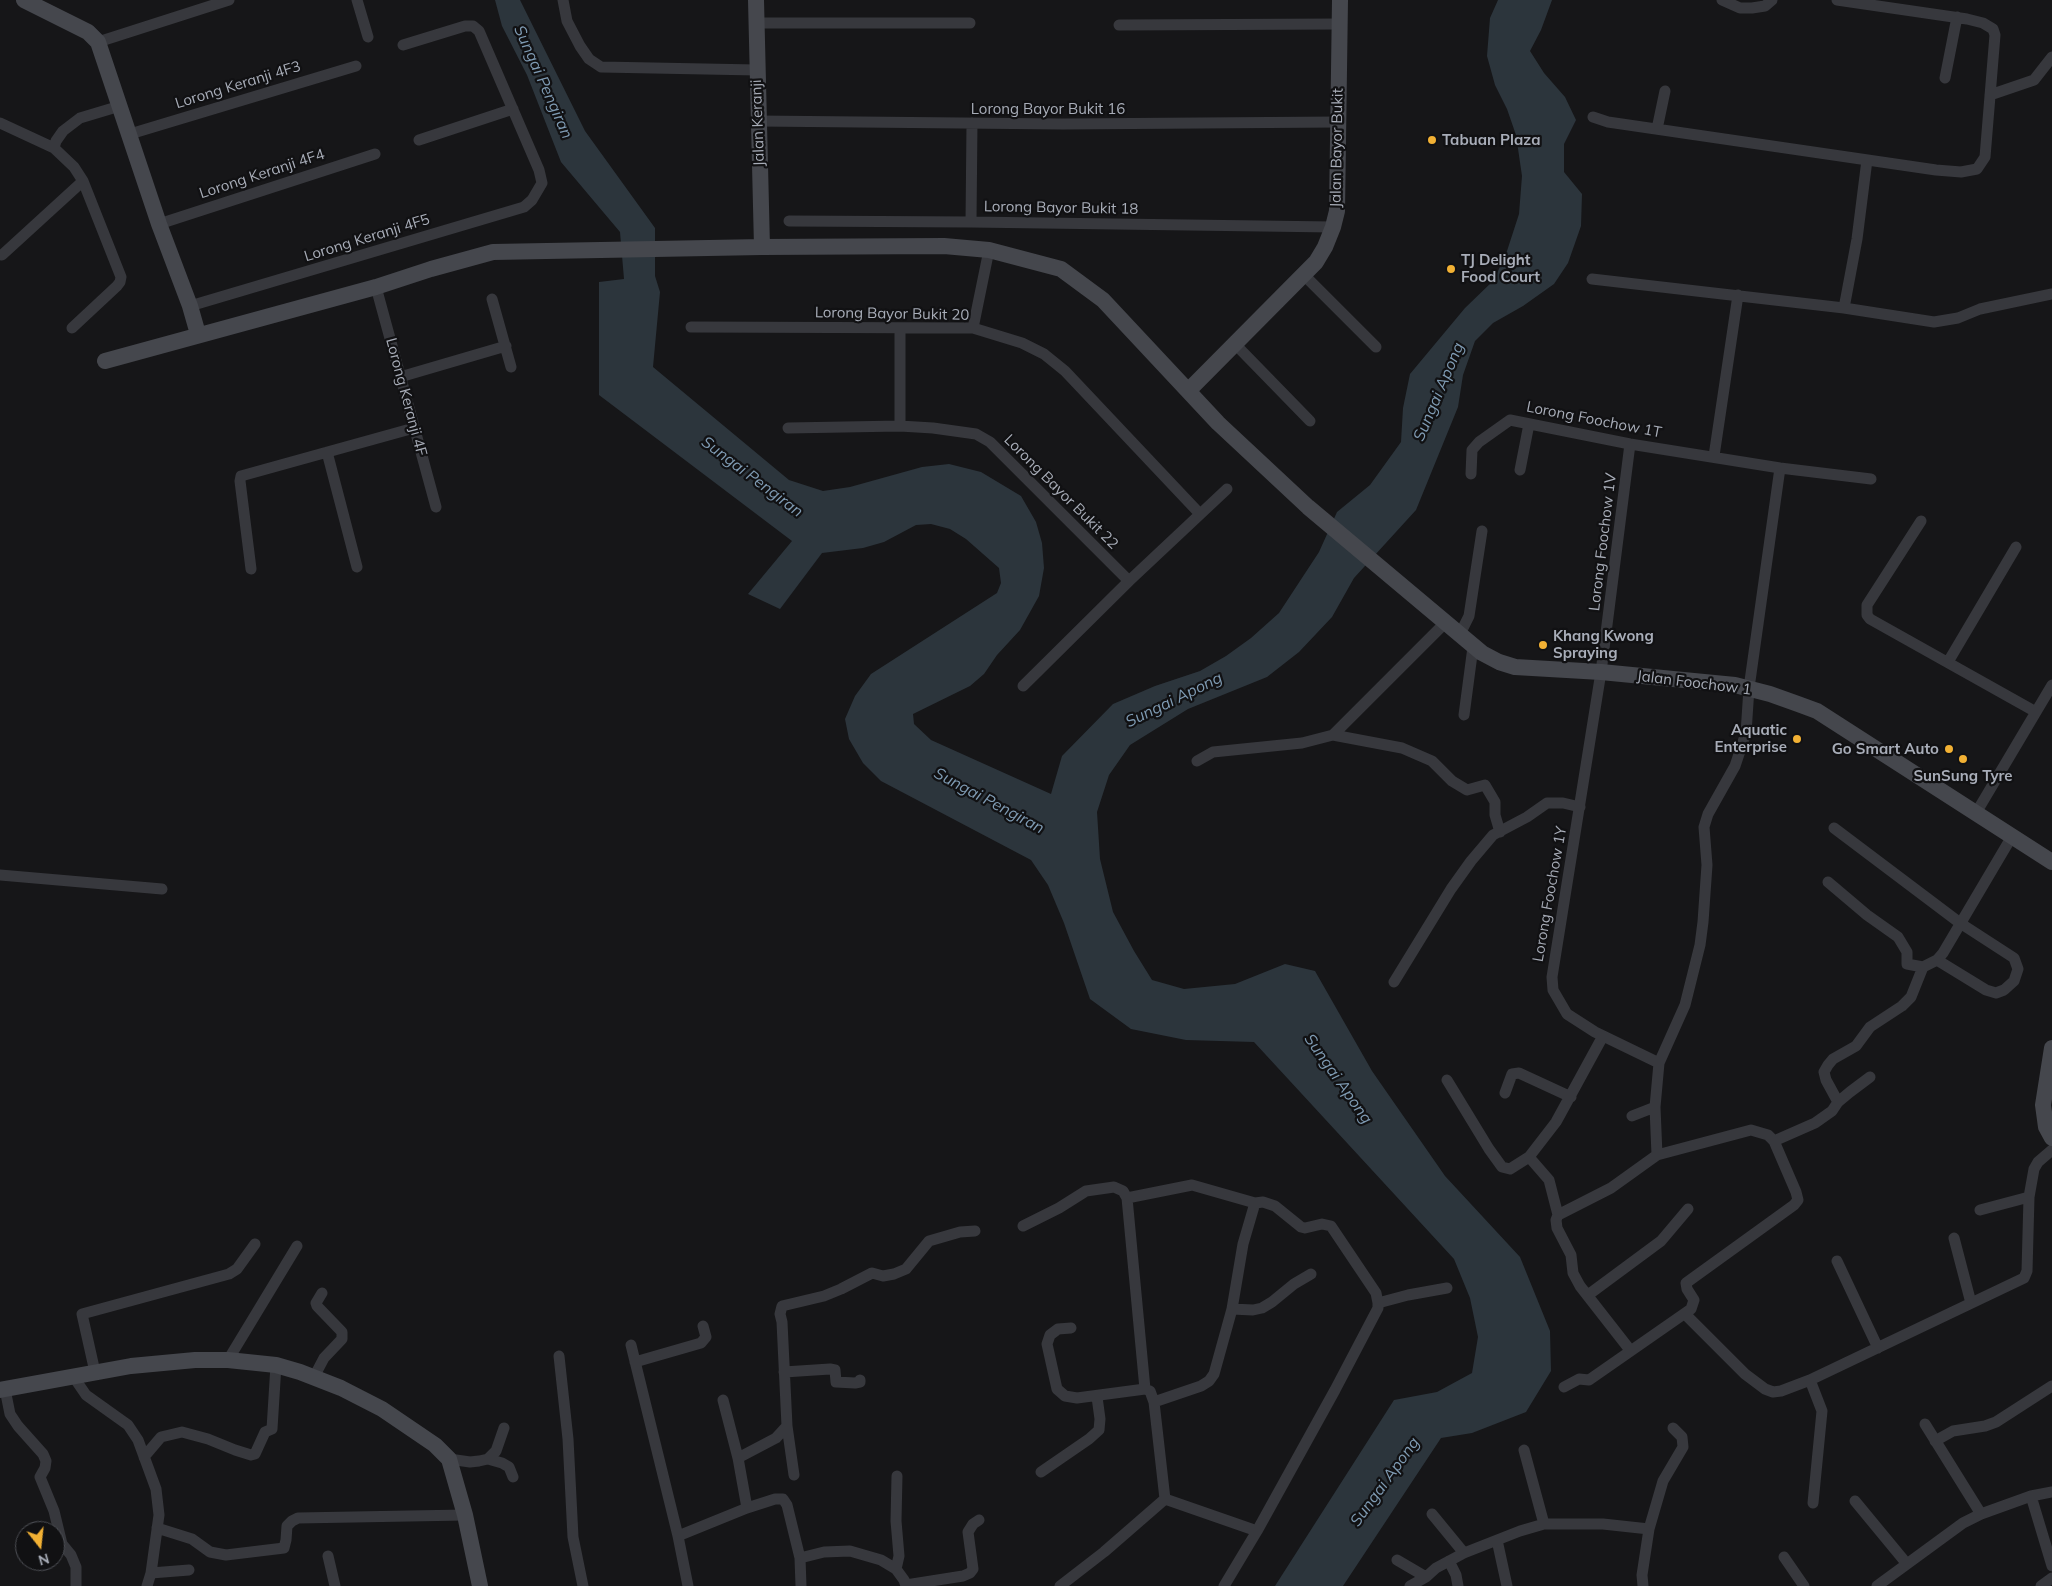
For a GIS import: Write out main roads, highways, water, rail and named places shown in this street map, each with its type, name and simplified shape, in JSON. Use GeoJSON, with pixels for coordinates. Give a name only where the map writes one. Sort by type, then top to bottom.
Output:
{"type":"FeatureCollection","features":[{"type":"Feature","properties":{"kind":"water"},"geometry":{"type":"Polygon","coordinates":[[[495,0],[520,0],[585,131],[655,228],[655,276],[660,292],[653,367],[789,480],[823,491],[850,487],[922,467],[949,464],[981,472],[1021,496],[1036,522],[1042,543],[1044,568],[1039,596],[1020,630],[997,655],[984,674],[970,686],[913,714],[914,724],[931,740],[1051,794],[1062,756],[1113,704],[1155,686],[1200,671],[1226,656],[1251,638],[1279,613],[1319,552],[1337,512],[1370,485],[1401,442],[1403,408],[1410,374],[1465,308],[1494,280],[1507,251],[1519,214],[1522,176],[1516,135],[1507,109],[1495,85],[1487,56],[1490,18],[1498,0],[1552,0],[1541,30],[1530,51],[1544,73],[1565,97],[1576,120],[1564,144],[1564,172],[1582,194],[1581,226],[1568,263],[1554,284],[1523,306],[1493,323],[1475,341],[1463,375],[1458,407],[1416,510],[1354,578],[1332,617],[1299,652],[1267,677],[1188,709],[1130,745],[1109,775],[1097,812],[1100,859],[1113,912],[1152,980],[1184,989],[1235,984],[1285,964],[1315,971],[1372,1071],[1445,1176],[1520,1257],[1550,1331],[1551,1371],[1526,1412],[1472,1433],[1441,1438],[1343,1586],[1275,1586],[1394,1400],[1437,1392],[1472,1373],[1478,1337],[1470,1298],[1454,1259],[1254,1042],[1186,1040],[1131,1029],[1090,999],[1064,923],[1048,885],[1031,860],[881,781],[863,763],[849,739],[845,719],[855,696],[871,674],[997,593],[1001,583],[999,568],[966,539],[950,529],[931,524],[916,525],[884,542],[863,548],[822,553],[780,609],[748,594],[792,541],[599,395],[599,282],[624,279],[620,232],[561,162],[527,75],[502,26],[495,0]]]}},
{"type":"Feature","properties":{"kind":"place","name":"Tabuan Plaza"},"geometry":{"type":"Point","coordinates":[1432,140]}},
{"type":"Feature","properties":{"kind":"place","name":"TJ Delight Food Court"},"geometry":{"type":"Point","coordinates":[1451,269]}},
{"type":"Feature","properties":{"kind":"place","name":"Khang Kwong Spraying"},"geometry":{"type":"Point","coordinates":[1543,645]}},
{"type":"Feature","properties":{"kind":"place","name":"Aquatic Enterprise"},"geometry":{"type":"Point","coordinates":[1797,739]}},
{"type":"Feature","properties":{"kind":"place","name":"Go Smart Auto"},"geometry":{"type":"Point","coordinates":[1949,749]}},
{"type":"Feature","properties":{"kind":"place","name":"SunSung Tyre"},"geometry":{"type":"Point","coordinates":[1963,759]}},
{"type":"Feature","properties":{"kind":"water label","name":"Sungai Pengiran"},"geometry":{"type":"Point","coordinates":[543,82]}},
{"type":"Feature","properties":{"kind":"water label","name":"Sungai Apong"},"geometry":{"type":"Point","coordinates":[1439,392]}},
{"type":"Feature","properties":{"kind":"water label","name":"Sungai Pengiran"},"geometry":{"type":"Point","coordinates":[752,477]}},
{"type":"Feature","properties":{"kind":"water label","name":"Sungai Apong"},"geometry":{"type":"Point","coordinates":[1174,700]}},
{"type":"Feature","properties":{"kind":"water label","name":"Sungai Pengiran"},"geometry":{"type":"Point","coordinates":[989,801]}},
{"type":"Feature","properties":{"kind":"water label","name":"Sungai Apong"},"geometry":{"type":"Point","coordinates":[1338,1079]}},
{"type":"Feature","properties":{"kind":"water label","name":"Sungai Apong"},"geometry":{"type":"Point","coordinates":[1385,1482]}}]}
